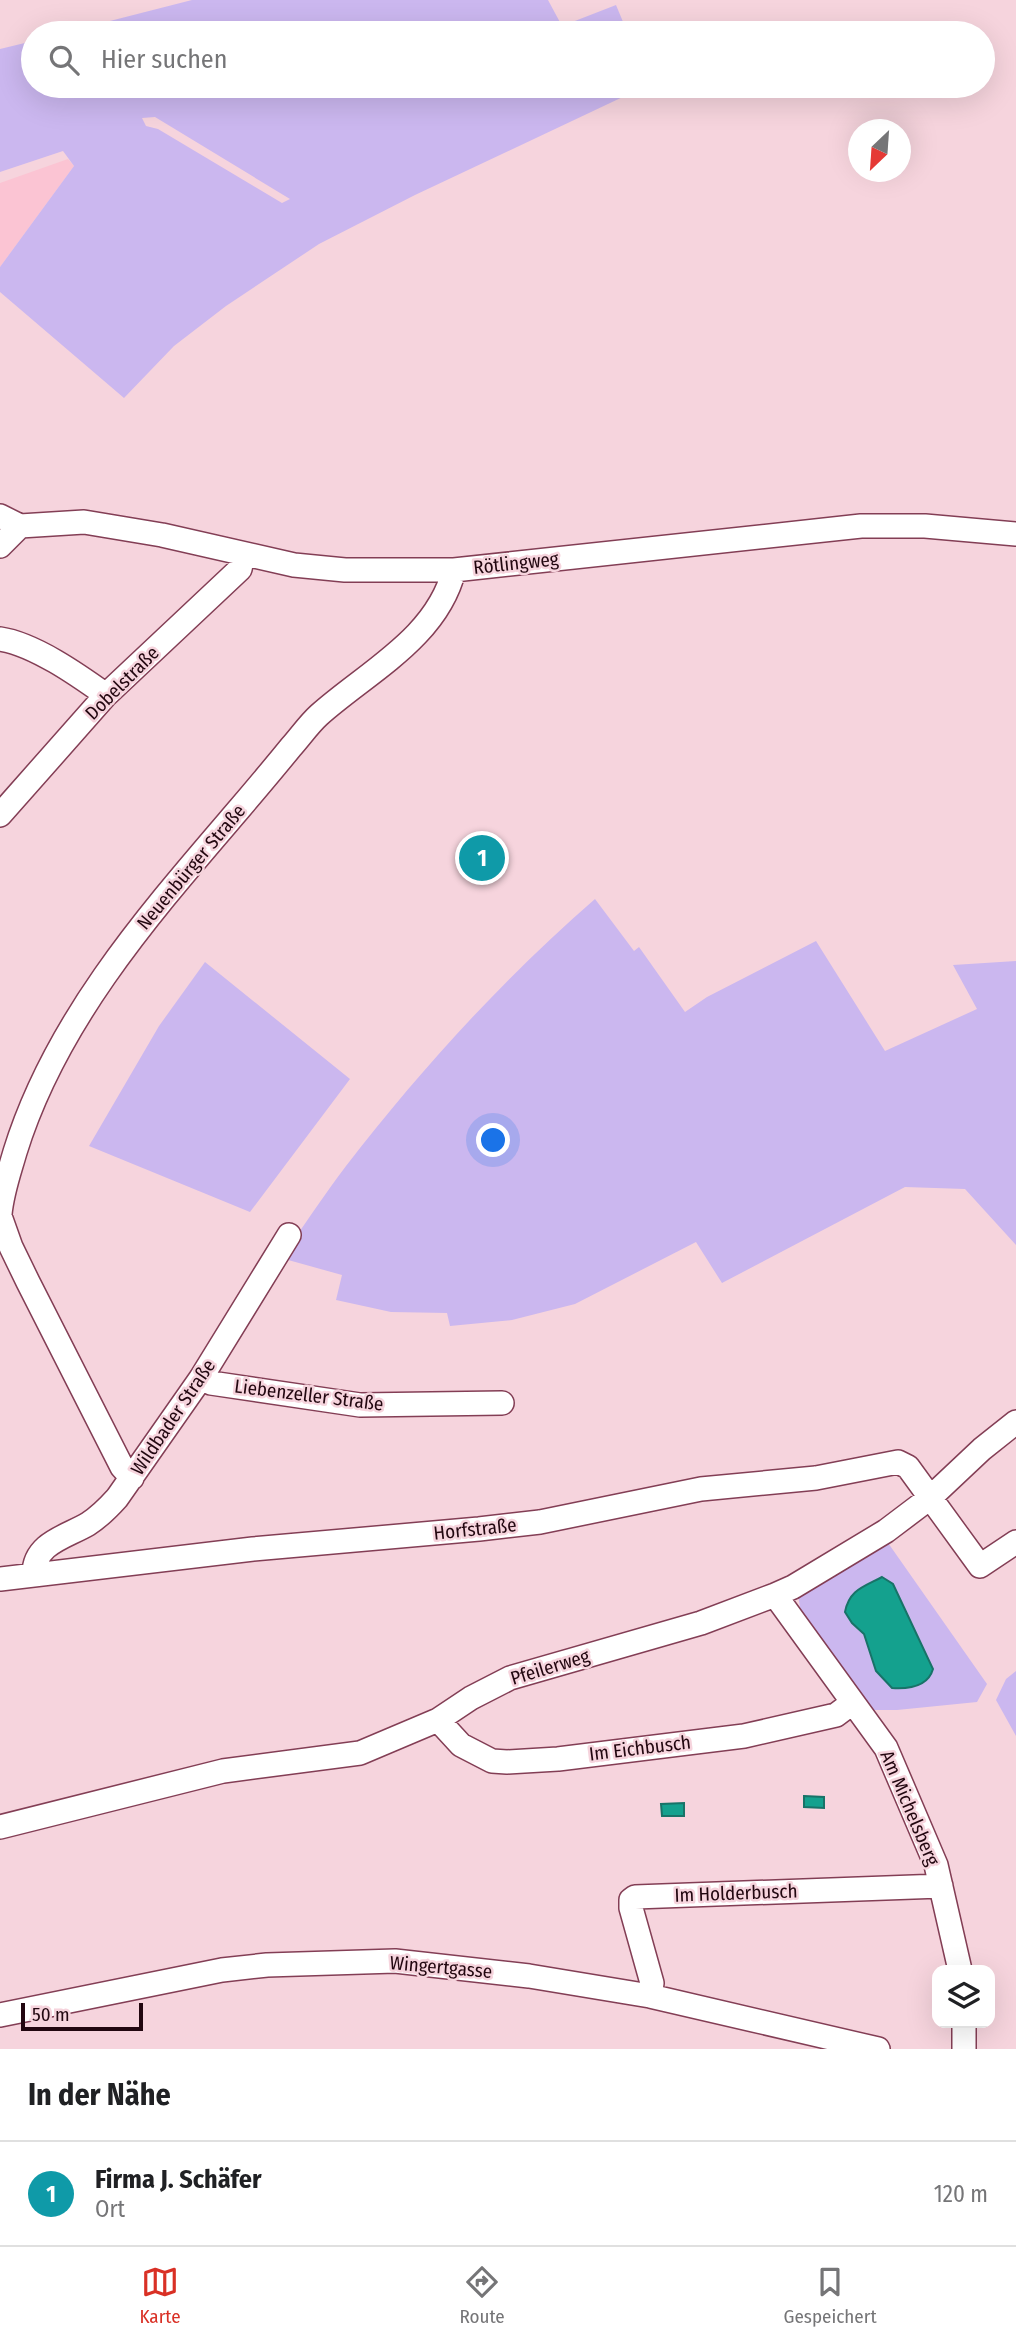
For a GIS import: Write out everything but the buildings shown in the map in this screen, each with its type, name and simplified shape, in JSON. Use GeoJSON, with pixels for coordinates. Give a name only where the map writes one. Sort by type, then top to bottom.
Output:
{"type":"FeatureCollection","features":[{"type":"Feature","properties":{"kind":"street"},"geometry":{"type":"LineString","coordinates":[[0,546],[10,521]]}},
{"type":"Feature","properties":{"kind":"street","name":"Rötlingweg"},"geometry":{"type":"LineString","coordinates":[[10,521],[84,522],[162,535],[294,565],[345,570],[454,570],[861,526],[925,526],[1016,534]]}},
{"type":"Feature","properties":{"kind":"street","name":"Dobelstraße"},"geometry":{"type":"LineString","coordinates":[[0,815],[107,695],[240,569],[243,555]]}},
{"type":"Feature","properties":{"kind":"street","name":"Neuenbürger Straße"},"geometry":{"type":"LineString","coordinates":[[132,1478],[122,1467],[72,1368],[12,1247],[0,1215],[1,1196],[23,1125],[49,1065],[123,949],[317,717],[398,652],[418,632],[441,604],[449,589],[454,570]]}},
{"type":"Feature","properties":{"kind":"street"},"geometry":{"type":"LineString","coordinates":[[0,639],[14,641],[74,672],[107,695]]}},
{"type":"Feature","properties":{"kind":"street","name":"Wildbader Straße"},"geometry":{"type":"LineString","coordinates":[[34,1574],[34,1563],[46,1547],[103,1513],[117,1498],[201,1378],[289,1235]]}},
{"type":"Feature","properties":{"kind":"street","name":"Liebenzeller Straße"},"geometry":{"type":"LineString","coordinates":[[201,1378],[211,1383],[360,1405],[502,1403]]}},
{"type":"Feature","properties":{"kind":"street","name":"Pfeilerweg"},"geometry":{"type":"LineString","coordinates":[[0,1827],[223,1771],[360,1753],[438,1720],[509,1678],[701,1623],[775,1595],[886,1531],[931,1497],[982,1449],[1016,1422]]}},
{"type":"Feature","properties":{"kind":"street","name":"Horfstraße"},"geometry":{"type":"LineString","coordinates":[[0,1579],[253,1549],[479,1530],[540,1522],[701,1489],[816,1478],[898,1462],[908,1467],[931,1497]]}},
{"type":"Feature","properties":{"kind":"street"},"geometry":{"type":"LineString","coordinates":[[931,1497],[980,1566],[1016,1542]]}},
{"type":"Feature","properties":{"kind":"street","name":"Am Michelsberg"},"geometry":{"type":"LineString","coordinates":[[775,1595],[886,1748],[936,1865],[959,1965]]}},
{"type":"Feature","properties":{"kind":"street","name":"Im Eichbusch"},"geometry":{"type":"LineString","coordinates":[[438,1720],[461,1745],[492,1761],[507,1762],[558,1759],[744,1736],[836,1715],[852,1703]]}},
{"type":"Feature","properties":{"kind":"street","name":"Im Holderbusch"},"geometry":{"type":"LineString","coordinates":[[650,1996],[652,1983],[631,1908],[631,1900],[635,1897],[923,1889],[941,1886]]}},
{"type":"Feature","properties":{"kind":"street","name":"Wingertgasse"},"geometry":{"type":"LineString","coordinates":[[0,2015],[222,1970],[267,1965],[395,1961],[529,1976],[650,1996],[878,2049]]}},
{"type":"Feature","properties":{"kind":"street"},"geometry":{"type":"LineString","coordinates":[[964,2028],[964,2049]]}},
{"type":"Feature","properties":{"kind":"shaded area"},"geometry":{"type":"Polygon","coordinates":[[[192,0],[548,0],[559,21],[110,21],[192,0]]]}},
{"type":"Feature","properties":{"kind":"shaded area"},"geometry":{"type":"Polygon","coordinates":[[[616,5],[623,21],[575,21],[616,5]]]}},
{"type":"Feature","properties":{"kind":"shaded area"},"geometry":{"type":"Polygon","coordinates":[[[21,44],[21,98],[621,98],[415,195],[319,244],[226,306],[174,346],[124,398],[0,292],[0,267],[74,166],[63,151],[0,172],[0,49],[21,44]],[[155,117],[142,118],[146,126],[158,129],[282,203],[290,199],[155,117]]]}},
{"type":"Feature","properties":{"kind":"shaded area"},"geometry":{"type":"Polygon","coordinates":[[[68,159],[74,166],[0,267],[0,183],[68,159]]]}},
{"type":"Feature","properties":{"kind":"shaded area"},"geometry":{"type":"Polygon","coordinates":[[[595,899],[634,951],[639,947],[685,1012],[707,997],[816,941],[885,1051],[977,1009],[953,965],[1016,961],[1016,1245],[965,1189],[905,1187],[722,1283],[696,1242],[575,1304],[512,1320],[450,1326],[447,1313],[391,1312],[336,1300],[342,1275],[281,1258],[346,1166],[433,1060],[528,961],[595,899]]]}},
{"type":"Feature","properties":{"kind":"shaded area"},"geometry":{"type":"Polygon","coordinates":[[[205,962],[350,1079],[250,1212],[89,1146],[159,1026],[205,962]]]}},
{"type":"Feature","properties":{"kind":"shaded area"},"geometry":{"type":"Polygon","coordinates":[[[886,1540],[987,1684],[977,1702],[871,1710],[801,1613],[798,1595],[886,1540]],[[882,1577],[864,1634],[876,1671],[933,1669],[893,1584],[882,1577]]]}},
{"type":"Feature","properties":{"kind":"shaded area"},"geometry":{"type":"Polygon","coordinates":[[[882,1577],[893,1584],[933,1669],[927,1680],[917,1686],[892,1688],[876,1671],[864,1634],[845,1612],[853,1594],[882,1577]]]}},
{"type":"Feature","properties":{"kind":"shaded area"},"geometry":{"type":"Polygon","coordinates":[[[1016,1671],[1016,1736],[996,1700],[1006,1679],[1016,1671]]]}},
{"type":"Feature","properties":{"kind":"shaded area"},"geometry":{"type":"Polygon","coordinates":[[[804,1796],[824,1797],[824,1808],[804,1807],[804,1796]]]}},
{"type":"Feature","properties":{"kind":"shaded area"},"geometry":{"type":"Polygon","coordinates":[[[684,1803],[684,1816],[662,1816],[661,1804],[684,1803]]]}},
{"type":"Feature","properties":{"kind":"place","name":"Firma J. Schäfer"},"geometry":{"type":"Point","coordinates":[482,858]}}]}
